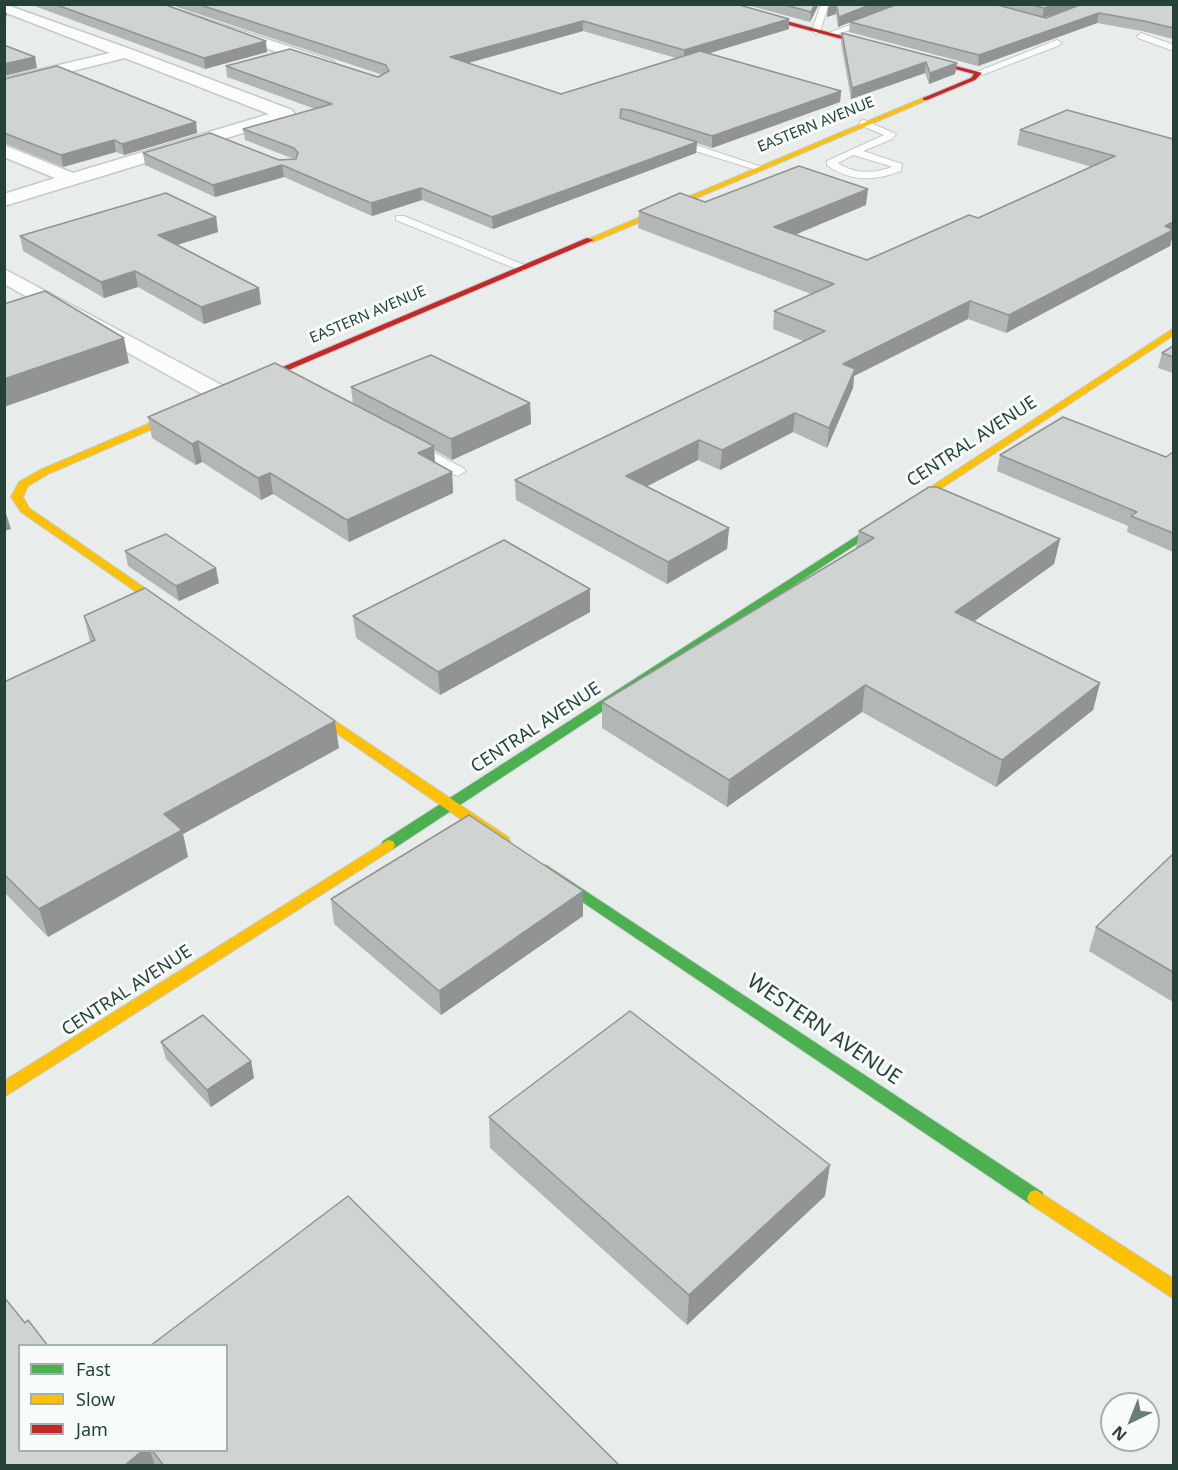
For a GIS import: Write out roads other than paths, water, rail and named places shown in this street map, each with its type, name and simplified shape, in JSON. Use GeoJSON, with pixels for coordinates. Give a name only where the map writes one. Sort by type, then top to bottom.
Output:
{"type":"FeatureCollection","features":[{"type":"Feature","properties":{"kind":"street"},"geometry":{"type":"LineString","coordinates":[[144,4],[338,68]]}},
{"type":"Feature","properties":{"kind":"street"},"geometry":{"type":"LineString","coordinates":[[713,4],[979,73]]}},
{"type":"Feature","properties":{"kind":"street"},"geometry":{"type":"LineString","coordinates":[[4,7],[197,78],[286,114],[4,200]]}},
{"type":"Feature","properties":{"kind":"street"},"geometry":{"type":"LineString","coordinates":[[4,83],[128,53]]}},
{"type":"Feature","properties":{"kind":"street"},"geometry":{"type":"LineString","coordinates":[[266,59],[289,53]]}},
{"type":"Feature","properties":{"kind":"street"},"geometry":{"type":"LineString","coordinates":[[197,78],[220,72]]}},
{"type":"Feature","properties":{"kind":"street","name":"EASTERN AVENUE"},"geometry":{"type":"LineString","coordinates":[[189,625],[24,510],[17,497],[23,484],[44,472],[274,372],[757,167],[973,79],[979,73]]}},
{"type":"Feature","properties":{"kind":"street"},"geometry":{"type":"LineString","coordinates":[[212,136],[245,149]]}},
{"type":"Feature","properties":{"kind":"street"},"geometry":{"type":"LineString","coordinates":[[4,150],[72,179]]}},
{"type":"Feature","properties":{"kind":"street"},"geometry":{"type":"LineString","coordinates":[[4,275],[222,395]]}},
{"type":"Feature","properties":{"kind":"street","name":"CENTRAL AVENUE"},"geometry":{"type":"LineString","coordinates":[[4,1090],[450,806],[1173,331]]}},
{"type":"Feature","properties":{"kind":"street"},"geometry":{"type":"LineString","coordinates":[[286,692],[450,806]]}},
{"type":"Feature","properties":{"kind":"street","name":"WESTERN AVENUE"},"geometry":{"type":"LineString","coordinates":[[450,806],[1173,1290]]}},
{"type":"Feature","properties":{"kind":"lane"},"geometry":{"type":"LineString","coordinates":[[825,4],[823,33],[914,4]]}},
{"type":"Feature","properties":{"kind":"lane"},"geometry":{"type":"LineString","coordinates":[[1141,36],[1173,48]]}},
{"type":"Feature","properties":{"kind":"lane"},"geometry":{"type":"LineString","coordinates":[[979,73],[1057,43]]}},
{"type":"Feature","properties":{"kind":"lane"},"geometry":{"type":"LineString","coordinates":[[853,151],[894,164],[898,166],[897,169],[875,176],[846,170],[831,163],[853,151],[891,134],[864,123]]}},
{"type":"Feature","properties":{"kind":"lane"},"geometry":{"type":"LineString","coordinates":[[658,135],[757,167]]}},
{"type":"Feature","properties":{"kind":"lane"},"geometry":{"type":"LineString","coordinates":[[400,218],[523,267]]}},
{"type":"Feature","properties":{"kind":"lane"},"geometry":{"type":"LineString","coordinates":[[274,372],[295,383]]}},
{"type":"Feature","properties":{"kind":"lane"},"geometry":{"type":"LineString","coordinates":[[397,438],[458,471]]}}]}
